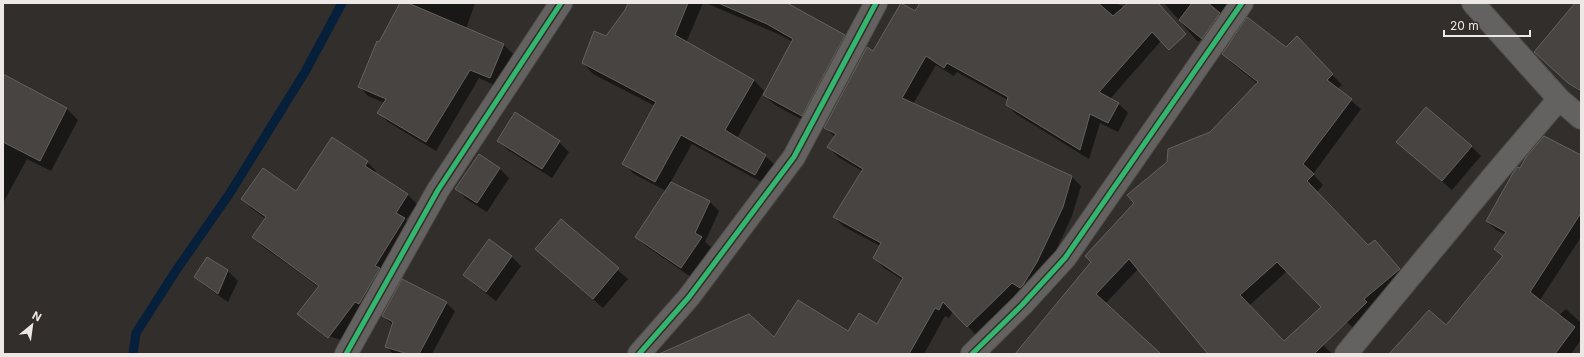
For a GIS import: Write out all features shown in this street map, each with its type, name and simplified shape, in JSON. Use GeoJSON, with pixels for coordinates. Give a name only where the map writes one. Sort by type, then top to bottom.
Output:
{"type":"FeatureCollection","features":[{"type":"Feature","properties":{"kind":"street"},"geometry":{"type":"LineString","coordinates":[[346,354],[438,190],[561,3]]}},
{"type":"Feature","properties":{"kind":"street"},"geometry":{"type":"LineString","coordinates":[[639,354],[690,297],[794,157],[874,3]]}},
{"type":"Feature","properties":{"kind":"street"},"geometry":{"type":"LineString","coordinates":[[972,354],[1022,305],[1065,258],[1242,3]]}},
{"type":"Feature","properties":{"kind":"street"},"geometry":{"type":"LineString","coordinates":[[1473,3],[1559,99],[1581,118]]}},
{"type":"Feature","properties":{"kind":"street"},"geometry":{"type":"LineString","coordinates":[[1354,351],[1491,179],[1559,99]]}},
{"type":"Feature","properties":{"kind":"building"},"geometry":{"type":"Polygon","coordinates":[[[400,3],[408,3],[504,44],[490,78],[470,70],[426,142],[377,113],[386,99],[358,87],[377,41],[379,42],[400,3]]]}},
{"type":"Feature","properties":{"kind":"building"},"geometry":{"type":"Polygon","coordinates":[[[628,3],[688,3],[675,35],[754,80],[725,130],[766,155],[755,175],[681,135],[655,182],[622,164],[656,102],[582,63],[594,31],[606,36],[625,10],[628,3]]]}},
{"type":"Feature","properties":{"kind":"building"},"geometry":{"type":"Polygon","coordinates":[[[718,3],[787,3],[845,35],[802,116],[763,95],[793,39],[767,24],[718,3]]]}},
{"type":"Feature","properties":{"kind":"building"},"geometry":{"type":"Polygon","coordinates":[[[901,3],[915,11],[920,3],[1098,3],[1113,16],[1128,3],[1158,3],[1186,34],[1169,50],[1152,32],[1099,92],[1119,103],[1108,123],[1090,114],[1080,150],[1006,105],[1008,97],[947,63],[944,68],[926,56],[902,98],[1072,176],[1063,207],[1037,262],[1023,285],[1020,288],[1012,283],[967,327],[943,302],[939,310],[935,308],[909,354],[659,354],[749,314],[774,337],[798,300],[848,331],[859,313],[877,324],[903,278],[873,258],[881,243],[833,217],[863,169],[827,147],[836,134],[824,128],[867,47],[873,51],[901,3]]]}},
{"type":"Feature","properties":{"kind":"building"},"geometry":{"type":"Polygon","coordinates":[[[1192,3],[1208,3],[1220,13],[1202,39],[1179,20],[1192,3]]]}},
{"type":"Feature","properties":{"kind":"building"},"geometry":{"type":"Polygon","coordinates":[[[1575,3],[1581,3],[1581,91],[1568,83],[1534,52],[1575,3]]]}},
{"type":"Feature","properties":{"kind":"building"},"geometry":{"type":"Polygon","coordinates":[[[1247,17],[1286,47],[1297,36],[1333,74],[1327,80],[1352,99],[1303,164],[1314,174],[1307,181],[1368,245],[1375,240],[1400,269],[1364,299],[1367,302],[1314,354],[1208,354],[1129,259],[1096,294],[1161,354],[1015,354],[1091,262],[1085,256],[1134,203],[1127,195],[1167,162],[1168,149],[1210,132],[1258,82],[1222,54],[1247,17]],[[1277,262],[1240,295],[1284,341],[1321,307],[1277,262]]]}},
{"type":"Feature","properties":{"kind":"building"},"geometry":{"type":"Polygon","coordinates":[[[3,74],[67,108],[40,161],[3,142],[3,74]]]}},
{"type":"Feature","properties":{"kind":"building"},"geometry":{"type":"Polygon","coordinates":[[[1426,107],[1472,146],[1442,181],[1396,142],[1426,107]]]}},
{"type":"Feature","properties":{"kind":"building"},"geometry":{"type":"Polygon","coordinates":[[[515,112],[560,141],[542,169],[497,141],[515,112]]]}},
{"type":"Feature","properties":{"kind":"building"},"geometry":{"type":"Polygon","coordinates":[[[1544,136],[1581,155],[1581,213],[1530,292],[1575,327],[1555,354],[1389,354],[1429,310],[1446,325],[1503,256],[1494,249],[1506,232],[1486,221],[1517,167],[1520,168],[1526,157],[1544,136]]]}},
{"type":"Feature","properties":{"kind":"building"},"geometry":{"type":"Polygon","coordinates":[[[332,137],[368,161],[365,166],[408,194],[396,213],[405,218],[375,266],[380,268],[359,304],[355,302],[328,338],[297,314],[319,286],[252,237],[266,217],[241,199],[263,168],[296,191],[332,137]]]}},
{"type":"Feature","properties":{"kind":"building"},"geometry":{"type":"Polygon","coordinates":[[[479,154],[500,168],[477,203],[455,189],[479,154]]]}},
{"type":"Feature","properties":{"kind":"building"},"geometry":{"type":"Polygon","coordinates":[[[671,182],[710,201],[695,233],[702,237],[681,268],[635,237],[671,182]]]}},
{"type":"Feature","properties":{"kind":"building"},"geometry":{"type":"Polygon","coordinates":[[[561,219],[619,268],[593,299],[535,249],[561,219]]]}},
{"type":"Feature","properties":{"kind":"building"},"geometry":{"type":"Polygon","coordinates":[[[489,239],[512,256],[486,292],[463,275],[489,239]]]}},
{"type":"Feature","properties":{"kind":"building"},"geometry":{"type":"Polygon","coordinates":[[[207,257],[228,270],[218,294],[194,277],[207,257]]]}},
{"type":"Feature","properties":{"kind":"building"},"geometry":{"type":"Polygon","coordinates":[[[402,279],[447,302],[419,354],[408,354],[385,347],[393,322],[382,316],[402,279]]]}},
{"type":"Feature","properties":{"kind":"waterway"},"geometry":{"type":"LineString","coordinates":[[133,354],[136,333],[175,272],[230,193],[305,72],[342,3]]}},
{"type":"Feature","properties":{"kind":"cycle path"},"geometry":{"type":"LineString","coordinates":[[346,354],[438,190],[561,3]]}},
{"type":"Feature","properties":{"kind":"cycle path"},"geometry":{"type":"LineString","coordinates":[[639,354],[689,297],[794,157],[876,3]]}},
{"type":"Feature","properties":{"kind":"cycle path"},"geometry":{"type":"LineString","coordinates":[[972,354],[1022,305],[1065,258],[1242,3]]}}]}
